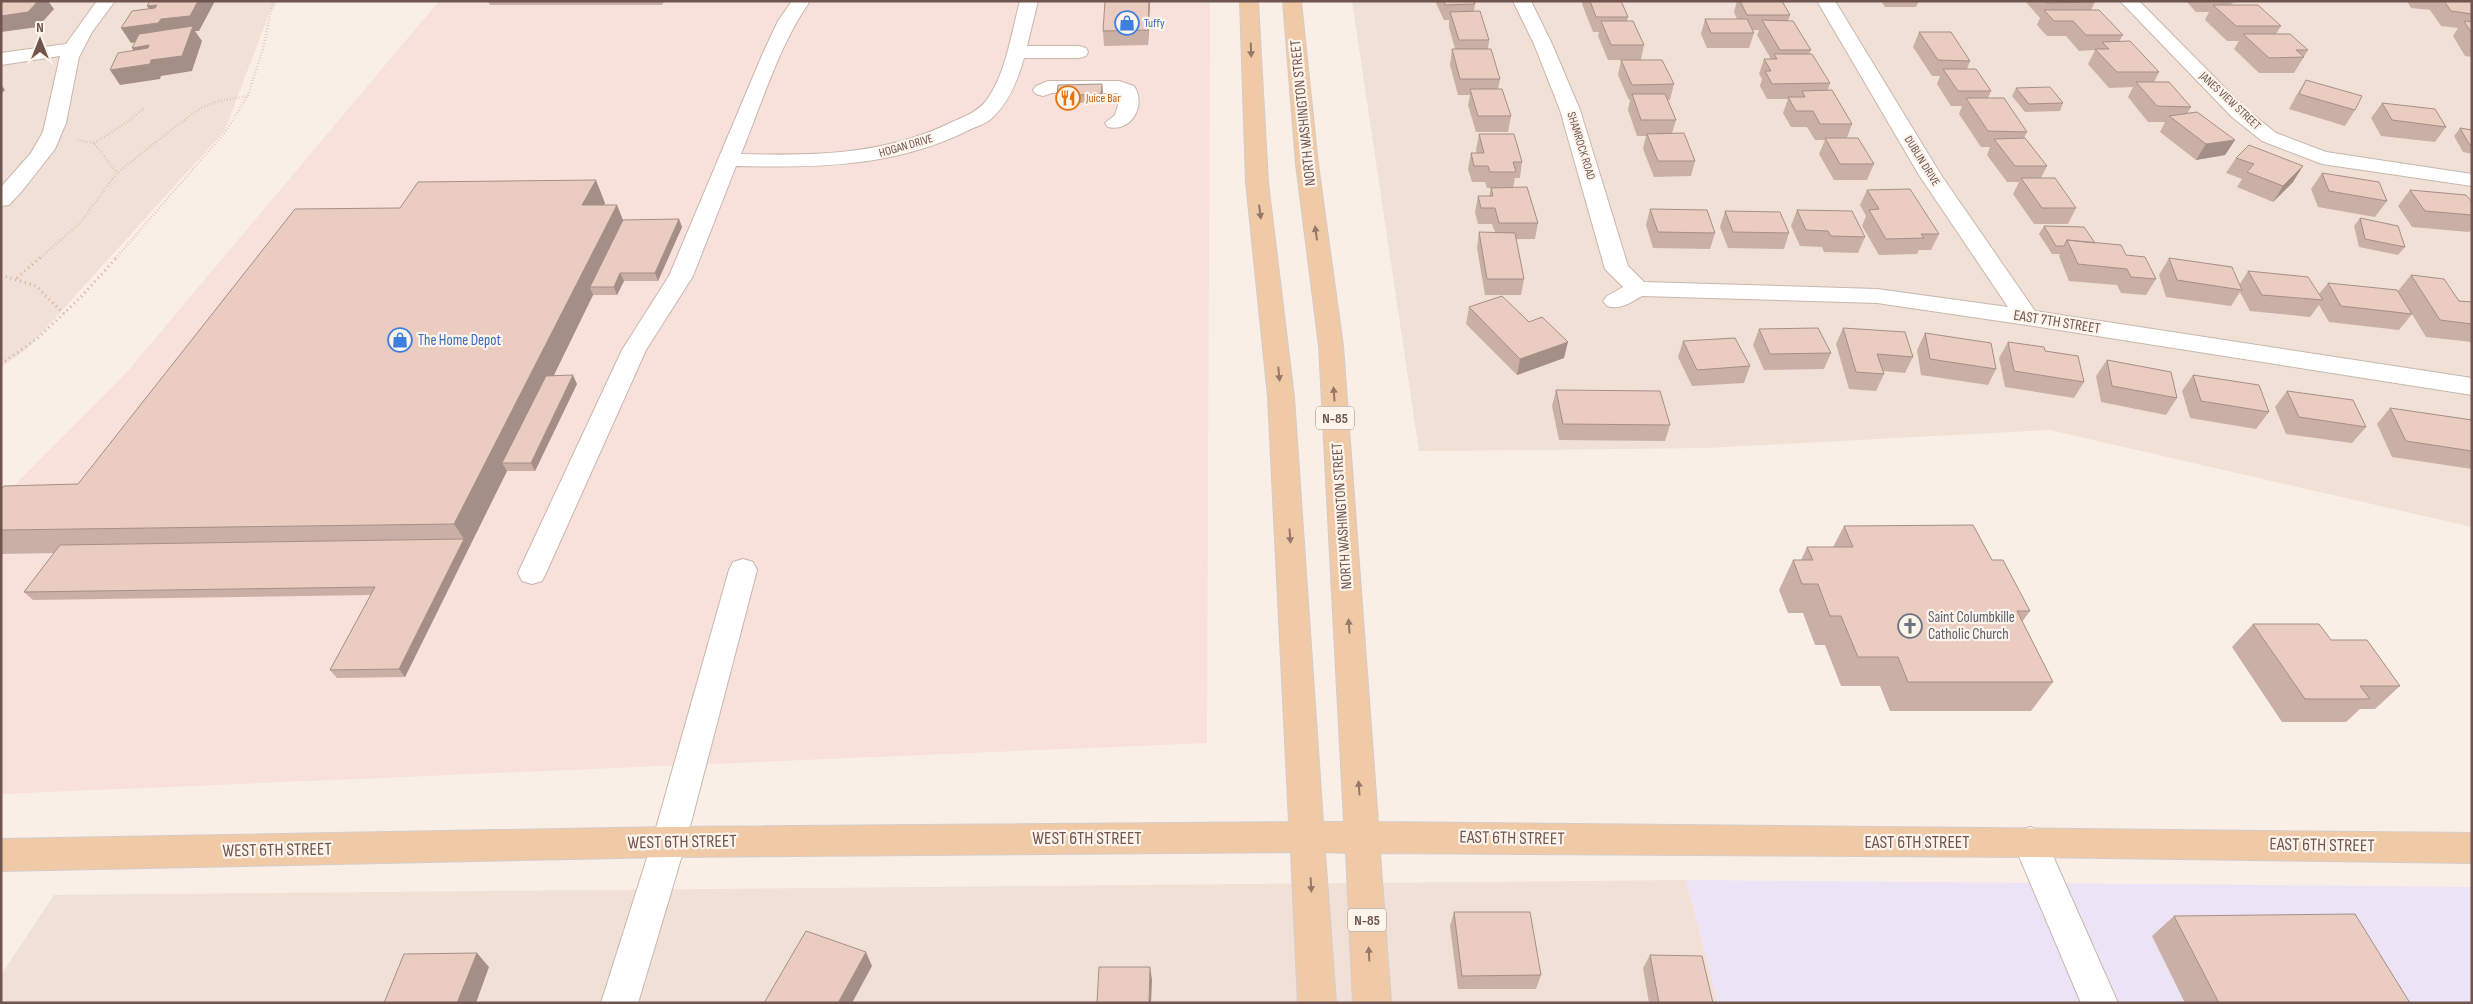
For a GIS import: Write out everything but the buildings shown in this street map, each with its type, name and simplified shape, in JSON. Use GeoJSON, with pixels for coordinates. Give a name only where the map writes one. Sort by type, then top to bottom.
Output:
{"type":"FeatureCollection","features":[{"type":"Feature","properties":{"kind":"main road"},"geometry":{"type":"LineString","coordinates":[[1249,1],[1257,182],[1281,397],[1317,1003]]}},
{"type":"Feature","properties":{"kind":"main road","name":"NORTH WASHINGTON STREET"},"geometry":{"type":"LineString","coordinates":[[1292,1],[1306,164],[1331,346],[1372,1003]]}},
{"type":"Feature","properties":{"kind":"main road","name":"WEST 6TH STREET"},"geometry":{"type":"LineString","coordinates":[[1,855],[669,842],[1362,837]]}},
{"type":"Feature","properties":{"kind":"main road","name":"EAST 6TH STREET"},"geometry":{"type":"LineString","coordinates":[[1362,837],[2030,842],[2472,848]]}},
{"type":"Feature","properties":{"kind":"street"},"geometry":{"type":"LineString","coordinates":[[1,200],[24,177],[50,140],[60,108],[67,65],[73,49],[88,24],[106,1]]}},
{"type":"Feature","properties":{"kind":"street"},"geometry":{"type":"LineString","coordinates":[[532,573],[634,350],[681,276],[776,45],[787,21],[801,1]]}},
{"type":"Feature","properties":{"kind":"street","name":"HOGAN DRIVE"},"geometry":{"type":"LineString","coordinates":[[730,160],[789,161],[864,158],[925,143],[985,114],[1004,87],[1029,1]]}},
{"type":"Feature","properties":{"kind":"street","name":"SHAMROCK ROAD"},"geometry":{"type":"LineString","coordinates":[[1522,1],[1543,44],[1570,110],[1617,269],[1638,289]]}},
{"type":"Feature","properties":{"kind":"street","name":"DUBLIN DRIVE"},"geometry":{"type":"LineString","coordinates":[[1826,1],[1930,175],[2027,317]]}},
{"type":"Feature","properties":{"kind":"street","name":"JANES VIEW STREET"},"geometry":{"type":"LineString","coordinates":[[2129,1],[2239,113],[2269,137],[2322,158],[2472,180]]}},
{"type":"Feature","properties":{"kind":"street"},"geometry":{"type":"LineString","coordinates":[[1,59],[73,49]]}},
{"type":"Feature","properties":{"kind":"street"},"geometry":{"type":"LineString","coordinates":[[1015,52],[1079,52]]}},
{"type":"Feature","properties":{"kind":"street"},"geometry":{"type":"LineString","coordinates":[[1043,90],[1048,87],[1119,87],[1127,90],[1129,102],[1124,118],[1114,123]]}},
{"type":"Feature","properties":{"kind":"street"},"geometry":{"type":"LineString","coordinates":[[1615,301],[1638,289]]}},
{"type":"Feature","properties":{"kind":"street","name":"EAST 7TH STREET"},"geometry":{"type":"LineString","coordinates":[[1638,289],[1877,296],[2027,317],[2472,387]]}},
{"type":"Feature","properties":{"kind":"street"},"geometry":{"type":"LineString","coordinates":[[619,1003],[669,842],[743,570]]}},
{"type":"Feature","properties":{"kind":"street"},"geometry":{"type":"LineString","coordinates":[[2030,842],[2100,1003]]}},
{"type":"Feature","properties":{"kind":"path"},"geometry":{"type":"LineString","coordinates":[[1,364],[38,338],[64,314],[152,219],[226,131],[248,96],[263,49],[274,1]]}},
{"type":"Feature","properties":{"kind":"path"},"geometry":{"type":"LineString","coordinates":[[17,278],[80,223],[117,173],[202,108],[220,101],[248,96]]}},
{"type":"Feature","properties":{"kind":"path"},"geometry":{"type":"LineString","coordinates":[[70,140],[94,143],[129,122],[145,107]]}},
{"type":"Feature","properties":{"kind":"path"},"geometry":{"type":"LineString","coordinates":[[94,143],[117,173]]}},
{"type":"Feature","properties":{"kind":"path"},"geometry":{"type":"LineString","coordinates":[[1,275],[17,278],[40,288],[54,309],[64,314]]}},
{"type":"Feature","properties":{"kind":"shaded area"},"geometry":{"type":"Polygon","coordinates":[[[1,1],[279,1],[270,11],[225,130],[28,348],[1,367],[1,1]]]}},
{"type":"Feature","properties":{"kind":"shaded area"},"geometry":{"type":"Polygon","coordinates":[[[439,1],[1210,1],[1207,743],[1,794],[1,499],[127,372],[439,1]]]}},
{"type":"Feature","properties":{"kind":"shaded area"},"geometry":{"type":"Polygon","coordinates":[[[1352,1],[2472,1],[2472,527],[2050,430],[1707,448],[1419,451],[1352,1]]]}},
{"type":"Feature","properties":{"kind":"shaded area"},"geometry":{"type":"Polygon","coordinates":[[[1686,880],[1718,1003],[1,1003],[1,975],[54,895],[1686,880]]]}},
{"type":"Feature","properties":{"kind":"shaded area"},"geometry":{"type":"Polygon","coordinates":[[[1686,880],[2472,887],[2472,1003],[1718,1003],[1686,880]]]}},
{"type":"Feature","properties":{"kind":"place","name":"Tuffy"},"geometry":{"type":"Point","coordinates":[1127,23]}},
{"type":"Feature","properties":{"kind":"place","name":"Juice Bar"},"geometry":{"type":"Point","coordinates":[1068,98]}},
{"type":"Feature","properties":{"kind":"place","name":"The Home Depot"},"geometry":{"type":"Point","coordinates":[400,340]}},
{"type":"Feature","properties":{"kind":"place","name":"Saint Columbkille Catholic Church"},"geometry":{"type":"Point","coordinates":[1910,626]}}]}
